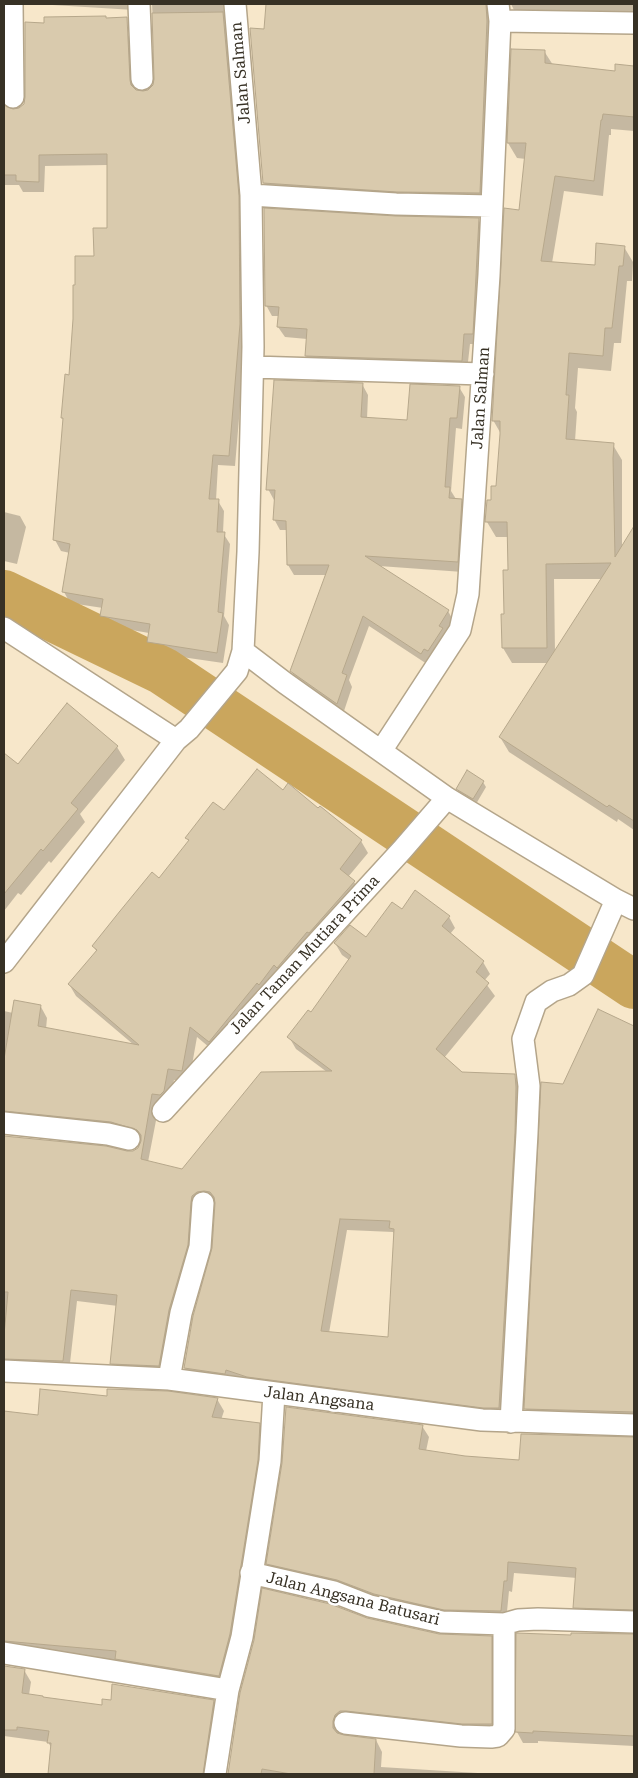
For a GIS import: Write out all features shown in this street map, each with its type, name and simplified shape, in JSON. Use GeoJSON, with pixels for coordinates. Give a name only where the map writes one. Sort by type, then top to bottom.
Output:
{"type":"FeatureCollection","features":[{"type":"Feature","properties":{"kind":"street"},"geometry":{"type":"LineString","coordinates":[[12,4],[13,97]]}},
{"type":"Feature","properties":{"kind":"street"},"geometry":{"type":"LineString","coordinates":[[139,4],[142,79]]}},
{"type":"Feature","properties":{"kind":"street","name":"Jalan Salman"},"geometry":{"type":"LineString","coordinates":[[235,4],[251,195],[253,367],[248,552],[240,661]]}},
{"type":"Feature","properties":{"kind":"street","name":"Jalan Salman"},"geometry":{"type":"LineString","coordinates":[[381,751],[460,630],[468,594],[492,206],[499,12],[634,23]]}},
{"type":"Feature","properties":{"kind":"street"},"geometry":{"type":"LineString","coordinates":[[251,195],[396,204],[492,206]]}},
{"type":"Feature","properties":{"kind":"street"},"geometry":{"type":"LineString","coordinates":[[253,367],[483,374]]}},
{"type":"Feature","properties":{"kind":"street"},"geometry":{"type":"LineString","coordinates":[[4,630],[182,735]]}},
{"type":"Feature","properties":{"kind":"street"},"geometry":{"type":"LineString","coordinates":[[4,962],[240,661],[285,683],[446,798],[625,905],[602,930],[584,975],[569,985],[552,991],[536,1002],[523,1039],[529,1086],[528,1133],[511,1422]]}},
{"type":"Feature","properties":{"kind":"street","name":"Jalan Taman Mutiara Prima"},"geometry":{"type":"LineString","coordinates":[[162,1111],[402,850],[446,798]]}},
{"type":"Feature","properties":{"kind":"street"},"geometry":{"type":"LineString","coordinates":[[4,1123],[108,1134],[128,1139]]}},
{"type":"Feature","properties":{"kind":"street"},"geometry":{"type":"LineString","coordinates":[[169,1379],[181,1313],[200,1247],[203,1203]]}},
{"type":"Feature","properties":{"kind":"street","name":"Jalan Angsana"},"geometry":{"type":"LineString","coordinates":[[4,1371],[169,1379],[482,1420],[634,1425]]}},
{"type":"Feature","properties":{"kind":"street","name":"Jalan Angsana Batusari"},"geometry":{"type":"LineString","coordinates":[[215,1774],[228,1690],[242,1638],[270,1461],[274,1394]]}},
{"type":"Feature","properties":{"kind":"street","name":"Jalan Angsana Batusari"},"geometry":{"type":"LineString","coordinates":[[251,1573],[334,1592],[370,1606],[442,1622],[504,1624],[518,1620],[538,1619],[634,1622]]}},
{"type":"Feature","properties":{"kind":"street"},"geometry":{"type":"LineString","coordinates":[[345,1723],[461,1736],[498,1736],[504,1729],[504,1624]]}},
{"type":"Feature","properties":{"kind":"street"},"geometry":{"type":"LineString","coordinates":[[4,1653],[228,1690]]}},
{"type":"Feature","properties":{"kind":"building"},"geometry":{"type":"Polygon","coordinates":[[[266,4],[486,4],[487,21],[480,193],[397,192],[263,183],[250,28],[264,29],[266,4]]]}},
{"type":"Feature","properties":{"kind":"building"},"geometry":{"type":"Polygon","coordinates":[[[223,12],[239,196],[240,324],[229,456],[213,455],[209,499],[219,499],[217,532],[225,532],[218,612],[223,613],[217,653],[147,642],[150,624],[100,616],[103,599],[62,592],[70,544],[53,540],[65,374],[69,375],[75,256],[94,256],[93,228],[107,228],[107,154],[39,155],[39,182],[16,181],[16,175],[4,175],[4,105],[13,109],[19,108],[24,104],[25,22],[44,23],[44,17],[127,17],[131,85],[136,90],[143,91],[148,90],[153,85],[154,79],[152,13],[223,12]]]}},
{"type":"Feature","properties":{"kind":"building"},"geometry":{"type":"Polygon","coordinates":[[[511,49],[545,50],[545,63],[615,71],[615,64],[634,66],[634,117],[603,114],[594,181],[555,176],[541,261],[595,265],[596,243],[625,246],[623,266],[619,266],[612,328],[605,328],[603,356],[569,353],[566,395],[569,395],[566,439],[614,443],[615,557],[634,526],[634,821],[609,805],[607,807],[499,737],[611,563],[546,564],[547,648],[502,648],[501,614],[504,614],[503,570],[508,570],[507,522],[485,522],[487,500],[491,500],[491,486],[496,486],[500,434],[500,421],[492,421],[504,208],[519,210],[526,143],[507,143],[511,49]]]}},
{"type":"Feature","properties":{"kind":"building"},"geometry":{"type":"Polygon","coordinates":[[[264,208],[396,216],[479,218],[473,334],[464,334],[462,361],[305,356],[307,329],[277,327],[279,307],[265,306],[264,208]]]}},
{"type":"Feature","properties":{"kind":"building"},"geometry":{"type":"Polygon","coordinates":[[[274,380],[363,383],[361,417],[407,420],[410,384],[460,386],[457,418],[450,418],[445,487],[450,487],[449,498],[462,499],[458,562],[365,556],[449,610],[439,626],[443,628],[428,651],[424,649],[421,654],[363,616],[342,673],[347,675],[337,704],[290,671],[329,565],[287,565],[286,521],[273,520],[275,490],[266,490],[274,380]]]}},
{"type":"Feature","properties":{"kind":"building"},"geometry":{"type":"Polygon","coordinates":[[[67,703],[118,746],[71,803],[78,809],[43,851],[41,849],[4,894],[4,753],[18,764],[67,703]]]}},
{"type":"Feature","properties":{"kind":"building"},"geometry":{"type":"Polygon","coordinates":[[[257,769],[283,790],[288,783],[362,840],[340,869],[355,881],[309,933],[307,932],[277,968],[274,965],[259,985],[257,983],[209,1042],[190,1027],[182,1071],[168,1069],[164,1091],[160,1095],[152,1094],[141,1159],[182,1169],[261,1072],[332,1071],[287,1037],[308,1010],[311,1012],[351,956],[334,943],[350,925],[366,937],[392,902],[402,909],[415,890],[450,916],[442,926],[484,961],[476,972],[489,983],[436,1049],[462,1072],[515,1074],[515,1132],[499,1408],[483,1408],[247,1377],[226,1370],[225,1374],[184,1368],[193,1316],[212,1248],[215,1203],[214,1197],[210,1192],[204,1191],[197,1192],[192,1196],[188,1245],[169,1310],[159,1366],[110,1364],[117,1295],[71,1290],[63,1361],[4,1359],[8,1292],[4,1292],[4,1136],[106,1146],[127,1151],[133,1151],[138,1148],[141,1141],[141,1135],[137,1130],[111,1122],[4,1111],[4,1059],[14,1000],[41,1005],[38,1026],[139,1045],[68,984],[97,950],[92,946],[152,872],[159,878],[189,840],[185,838],[213,802],[224,810],[257,769]],[[340,1219],[321,1331],[388,1337],[394,1229],[389,1228],[390,1221],[340,1219]]]}},
{"type":"Feature","properties":{"kind":"building"},"geometry":{"type":"Polygon","coordinates":[[[467,770],[484,781],[473,799],[456,789],[467,770]]]}},
{"type":"Feature","properties":{"kind":"building"},"geometry":{"type":"Polygon","coordinates":[[[598,1009],[634,1026],[634,1412],[524,1409],[541,1082],[563,1084],[598,1009]]]}},
{"type":"Feature","properties":{"kind":"building"},"geometry":{"type":"Polygon","coordinates":[[[40,1389],[107,1396],[107,1389],[168,1391],[218,1398],[212,1417],[260,1423],[258,1460],[230,1634],[219,1676],[115,1659],[116,1651],[4,1641],[4,1411],[38,1415],[40,1389]]]}},
{"type":"Feature","properties":{"kind":"building"},"geometry":{"type":"Polygon","coordinates":[[[286,1407],[423,1425],[419,1449],[465,1456],[519,1460],[521,1434],[634,1437],[634,1610],[573,1608],[576,1568],[508,1562],[507,1581],[504,1581],[501,1611],[444,1610],[374,1594],[337,1580],[266,1564],[282,1463],[286,1407]]]}},
{"type":"Feature","properties":{"kind":"building"},"geometry":{"type":"Polygon","coordinates":[[[262,1588],[330,1604],[367,1618],[439,1634],[492,1636],[492,1724],[462,1724],[340,1711],[335,1715],[333,1721],[333,1728],[337,1733],[376,1739],[374,1774],[291,1774],[262,1769],[261,1774],[228,1774],[240,1693],[254,1640],[262,1588]]]}},
{"type":"Feature","properties":{"kind":"building"},"geometry":{"type":"Polygon","coordinates":[[[516,1633],[571,1635],[571,1633],[634,1634],[634,1736],[533,1731],[533,1733],[515,1732],[516,1633]]]}},
{"type":"Feature","properties":{"kind":"building"},"geometry":{"type":"Polygon","coordinates":[[[4,1666],[25,1669],[22,1693],[43,1697],[102,1705],[102,1699],[111,1700],[112,1684],[214,1700],[203,1774],[48,1774],[51,1743],[47,1743],[49,1731],[17,1727],[17,1730],[4,1730],[4,1666]]]}},
{"type":"Feature","properties":{"kind":"waterway"},"geometry":{"type":"LineString","coordinates":[[4,594],[163,671],[634,985]]}}]}
